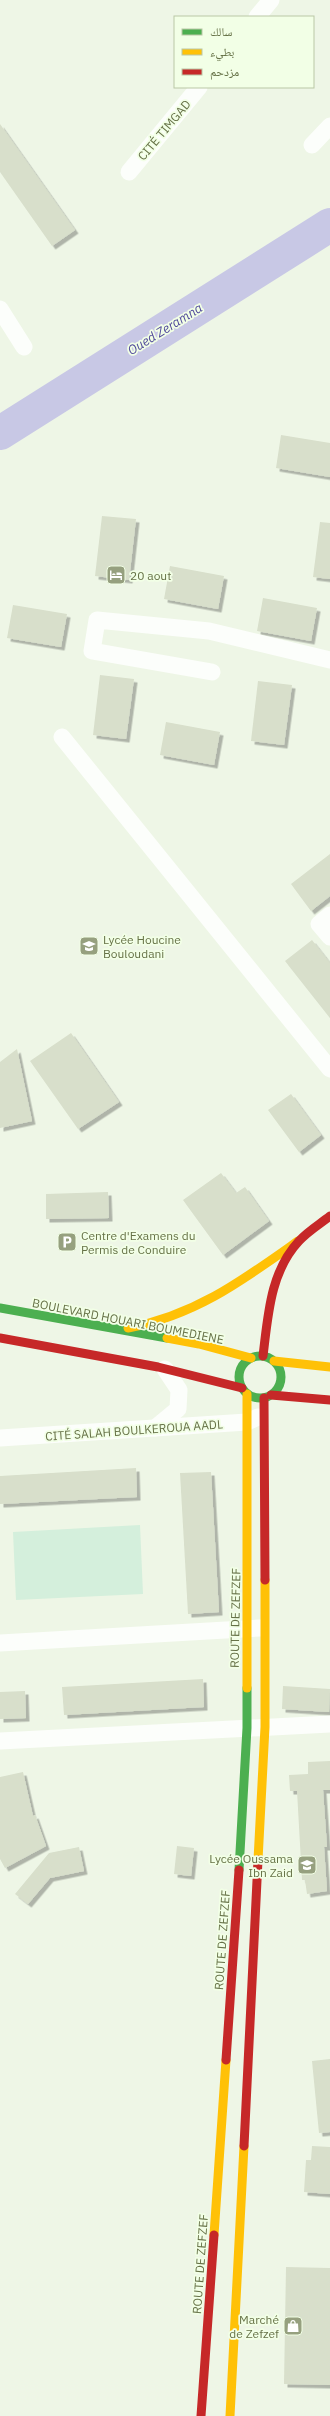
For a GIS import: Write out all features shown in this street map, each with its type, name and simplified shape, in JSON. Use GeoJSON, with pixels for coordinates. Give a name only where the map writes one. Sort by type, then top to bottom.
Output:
{"type":"FeatureCollection","features":[{"type":"Feature","properties":{"kind":"main road"},"geometry":{"type":"LineString","coordinates":[[116,1330],[170,1318],[209,1302],[298,1241],[330,1216]]}},
{"type":"Feature","properties":{"kind":"main road"},"geometry":{"type":"LineString","coordinates":[[263,1356],[274,1286],[287,1257],[298,1241]]}},
{"type":"Feature","properties":{"kind":"main road","name":"BOULEVARD HOUARI BOUMEDIENE"},"geometry":{"type":"LineString","coordinates":[[0,1308],[200,1344],[251,1358]]}},
{"type":"Feature","properties":{"kind":"main road"},"geometry":{"type":"LineString","coordinates":[[0,1338],[165,1369],[244,1391],[252,1397],[267,1402],[330,1400]]}},
{"type":"Feature","properties":{"kind":"main road"},"geometry":{"type":"LineString","coordinates":[[244,1391],[239,1375],[245,1362],[251,1358],[263,1356],[274,1361],[330,1367]]}},
{"type":"Feature","properties":{"kind":"main road"},"geometry":{"type":"LineString","coordinates":[[230,2416],[265,1727],[267,1402],[276,1391],[281,1379],[280,1372],[274,1361]]}},
{"type":"Feature","properties":{"kind":"main road","name":"ROUTE DE ZEFZEF"},"geometry":{"type":"LineString","coordinates":[[201,2416],[238,1891],[247,1728],[247,1422],[244,1391]]}},
{"type":"Feature","properties":{"kind":"street"},"geometry":{"type":"LineString","coordinates":[[258,16],[271,0]]}},
{"type":"Feature","properties":{"kind":"street","name":"CITÉ TIMGAD"},"geometry":{"type":"LineString","coordinates":[[129,172],[198,88]]}},
{"type":"Feature","properties":{"kind":"street"},"geometry":{"type":"LineString","coordinates":[[312,145],[330,126]]}},
{"type":"Feature","properties":{"kind":"street"},"geometry":{"type":"LineString","coordinates":[[0,309],[24,346]]}},
{"type":"Feature","properties":{"kind":"street"},"geometry":{"type":"LineString","coordinates":[[212,672],[92,651],[98,620],[209,631],[330,660]]}},
{"type":"Feature","properties":{"kind":"street"},"geometry":{"type":"LineString","coordinates":[[62,737],[330,1069]]}},
{"type":"Feature","properties":{"kind":"street"},"geometry":{"type":"LineString","coordinates":[[330,915],[319,924],[330,937]]}},
{"type":"Feature","properties":{"kind":"street"},"geometry":{"type":"LineString","coordinates":[[155,1428],[178,1409],[179,1390],[165,1369]]}},
{"type":"Feature","properties":{"kind":"street","name":"CITÉ SALAH BOULKEROUA AADL"},"geometry":{"type":"LineString","coordinates":[[0,1438],[247,1422],[267,1402]]}},
{"type":"Feature","properties":{"kind":"street"},"geometry":{"type":"LineString","coordinates":[[0,1643],[266,1627]]}},
{"type":"Feature","properties":{"kind":"street"},"geometry":{"type":"LineString","coordinates":[[0,1741],[330,1724]]}},
{"type":"Feature","properties":{"kind":"green space"},"geometry":{"type":"Polygon","coordinates":[[[140,1525],[143,1594],[16,1600],[13,1532],[140,1525]]]}},
{"type":"Feature","properties":{"kind":"building"},"geometry":{"type":"Polygon","coordinates":[[[0,124],[75,230],[52,246],[0,172],[0,124]]]}},
{"type":"Feature","properties":{"kind":"building"},"geometry":{"type":"Polygon","coordinates":[[[281,435],[330,443],[330,477],[276,468],[281,435]]]}},
{"type":"Feature","properties":{"kind":"building"},"geometry":{"type":"Polygon","coordinates":[[[102,516],[136,519],[129,580],[95,576],[102,516]]]}},
{"type":"Feature","properties":{"kind":"building"},"geometry":{"type":"Polygon","coordinates":[[[320,522],[330,523],[330,579],[313,577],[320,522]]]}},
{"type":"Feature","properties":{"kind":"building"},"geometry":{"type":"Polygon","coordinates":[[[170,566],[224,576],[218,609],[164,599],[170,566]]]}},
{"type":"Feature","properties":{"kind":"building"},"geometry":{"type":"Polygon","coordinates":[[[263,598],[317,608],[311,641],[257,631],[263,598]]]}},
{"type":"Feature","properties":{"kind":"building"},"geometry":{"type":"Polygon","coordinates":[[[13,605],[67,614],[61,647],[7,638],[13,605]]]}},
{"type":"Feature","properties":{"kind":"building"},"geometry":{"type":"Polygon","coordinates":[[[100,675],[134,679],[126,739],[93,735],[100,675]]]}},
{"type":"Feature","properties":{"kind":"building"},"geometry":{"type":"Polygon","coordinates":[[[258,681],[292,685],[284,745],[251,741],[258,681]]]}},
{"type":"Feature","properties":{"kind":"building"},"geometry":{"type":"Polygon","coordinates":[[[166,722],[220,732],[214,765],[160,755],[166,722]]]}},
{"type":"Feature","properties":{"kind":"building"},"geometry":{"type":"Polygon","coordinates":[[[330,854],[330,896],[311,911],[291,884],[330,854]]]}},
{"type":"Feature","properties":{"kind":"building"},"geometry":{"type":"Polygon","coordinates":[[[312,940],[330,963],[330,1018],[285,961],[312,940]]]}},
{"type":"Feature","properties":{"kind":"building"},"geometry":{"type":"Polygon","coordinates":[[[71,1033],[119,1102],[78,1129],[30,1061],[71,1033]]]}},
{"type":"Feature","properties":{"kind":"building"},"geometry":{"type":"Polygon","coordinates":[[[17,1049],[32,1121],[0,1128],[0,1062],[17,1049]]]}},
{"type":"Feature","properties":{"kind":"building"},"geometry":{"type":"Polygon","coordinates":[[[291,1094],[321,1135],[299,1152],[268,1110],[291,1094]]]}},
{"type":"Feature","properties":{"kind":"building"},"geometry":{"type":"Polygon","coordinates":[[[221,1173],[236,1193],[245,1187],[269,1221],[223,1255],[183,1200],[221,1173]]]}},
{"type":"Feature","properties":{"kind":"building"},"geometry":{"type":"Polygon","coordinates":[[[108,1192],[109,1218],[46,1219],[46,1194],[108,1192]]]}},
{"type":"Feature","properties":{"kind":"building"},"geometry":{"type":"Polygon","coordinates":[[[136,1468],[137,1497],[0,1504],[0,1476],[136,1468]]]}},
{"type":"Feature","properties":{"kind":"building"},"geometry":{"type":"Polygon","coordinates":[[[211,1472],[219,1612],[188,1614],[180,1473],[211,1472]]]}},
{"type":"Feature","properties":{"kind":"building"},"geometry":{"type":"Polygon","coordinates":[[[203,1679],[204,1707],[64,1715],[62,1687],[203,1679]]]}},
{"type":"Feature","properties":{"kind":"building"},"geometry":{"type":"Polygon","coordinates":[[[283,1686],[330,1689],[329,1712],[282,1709],[283,1686]]]}},
{"type":"Feature","properties":{"kind":"building"},"geometry":{"type":"Polygon","coordinates":[[[25,1691],[26,1718],[0,1719],[0,1692],[25,1691]]]}},
{"type":"Feature","properties":{"kind":"building"},"geometry":{"type":"Polygon","coordinates":[[[330,1761],[330,1790],[323,1790],[327,1847],[324,1847],[327,1891],[307,1894],[305,1880],[302,1880],[297,1791],[290,1791],[289,1775],[308,1774],[308,1762],[330,1761]]]}},
{"type":"Feature","properties":{"kind":"building"},"geometry":{"type":"Polygon","coordinates":[[[23,1772],[33,1816],[35,1815],[46,1846],[5,1868],[0,1859],[0,1777],[23,1772]]]}},
{"type":"Feature","properties":{"kind":"building"},"geometry":{"type":"Polygon","coordinates":[[[177,1846],[194,1848],[191,1876],[174,1874],[177,1846]]]}},
{"type":"Feature","properties":{"kind":"building"},"geometry":{"type":"Polygon","coordinates":[[[79,1847],[84,1871],[50,1878],[28,1904],[15,1894],[49,1853],[79,1847]]]}},
{"type":"Feature","properties":{"kind":"building"},"geometry":{"type":"Polygon","coordinates":[[[330,2059],[330,2132],[319,2133],[312,2061],[330,2059]]]}},
{"type":"Feature","properties":{"kind":"building"},"geometry":{"type":"Polygon","coordinates":[[[312,2146],[330,2147],[330,2194],[304,2192],[306,2160],[311,2160],[312,2146]]]}},
{"type":"Feature","properties":{"kind":"building"},"geometry":{"type":"Polygon","coordinates":[[[286,2267],[330,2268],[330,2385],[284,2384],[286,2267]]]}},
{"type":"Feature","properties":{"kind":"waterway","name":"Oued Zeramna"},"geometry":{"type":"LineString","coordinates":[[0,433],[330,225]]}},
{"type":"Feature","properties":{"kind":"traffic: fast"},"geometry":{"type":"LineString","coordinates":[[0,1308],[167,1338]]}},
{"type":"Feature","properties":{"kind":"traffic: fast"},"geometry":{"type":"LineString","coordinates":[[256,1356],[264,1356],[275,1362],[281,1373],[281,1377],[281,1381],[275,1392],[264,1398],[256,1398],[245,1392],[239,1381],[239,1373],[245,1362],[256,1356]]}},
{"type":"Feature","properties":{"kind":"traffic: fast"},"geometry":{"type":"LineString","coordinates":[[239,1870],[247,1728],[247,1688]]}},
{"type":"Feature","properties":{"kind":"traffic: slow"},"geometry":{"type":"LineString","coordinates":[[128,1328],[153,1322],[197,1305],[238,1282],[298,1241]]}},
{"type":"Feature","properties":{"kind":"traffic: slow"},"geometry":{"type":"LineString","coordinates":[[167,1338],[199,1344],[251,1358]]}},
{"type":"Feature","properties":{"kind":"traffic: slow"},"geometry":{"type":"LineString","coordinates":[[274,1361],[330,1367]]}},
{"type":"Feature","properties":{"kind":"traffic: slow"},"geometry":{"type":"LineString","coordinates":[[247,1394],[247,1688]]}},
{"type":"Feature","properties":{"kind":"traffic: slow"},"geometry":{"type":"LineString","coordinates":[[258,1860],[265,1727],[265,1580]]}},
{"type":"Feature","properties":{"kind":"traffic: slow"},"geometry":{"type":"LineString","coordinates":[[214,2235],[226,2060]]}},
{"type":"Feature","properties":{"kind":"traffic: slow"},"geometry":{"type":"LineString","coordinates":[[230,2416],[244,2146]]}},
{"type":"Feature","properties":{"kind":"traffic: jam"},"geometry":{"type":"LineString","coordinates":[[263,1356],[272,1295],[282,1266],[289,1253],[299,1241],[330,1216]]}},
{"type":"Feature","properties":{"kind":"traffic: jam"},"geometry":{"type":"LineString","coordinates":[[0,1338],[158,1367],[242,1388]]}},
{"type":"Feature","properties":{"kind":"traffic: jam"},"geometry":{"type":"LineString","coordinates":[[271,1395],[330,1400]]}},
{"type":"Feature","properties":{"kind":"traffic: jam"},"geometry":{"type":"LineString","coordinates":[[264,1398],[265,1580]]}},
{"type":"Feature","properties":{"kind":"traffic: jam"},"geometry":{"type":"LineString","coordinates":[[244,2146],[258,1860]]}},
{"type":"Feature","properties":{"kind":"traffic: jam"},"geometry":{"type":"LineString","coordinates":[[226,2060],[239,1870]]}},
{"type":"Feature","properties":{"kind":"traffic: jam"},"geometry":{"type":"LineString","coordinates":[[201,2416],[214,2235]]}},
{"type":"Feature","properties":{"kind":"place","name":"20 aout"},"geometry":{"type":"Point","coordinates":[116,575]}},
{"type":"Feature","properties":{"kind":"place","name":"Lycée Houcine Bouloudani"},"geometry":{"type":"Point","coordinates":[89,946]}},
{"type":"Feature","properties":{"kind":"place","name":"Centre d'Examens du Permis de Conduire"},"geometry":{"type":"Point","coordinates":[67,1242]}},
{"type":"Feature","properties":{"kind":"place","name":"Lycée Oussama Ibn Zaid"},"geometry":{"type":"Point","coordinates":[307,1865]}},
{"type":"Feature","properties":{"kind":"place","name":"Marché de Zefzef"},"geometry":{"type":"Point","coordinates":[293,2326]}}]}
